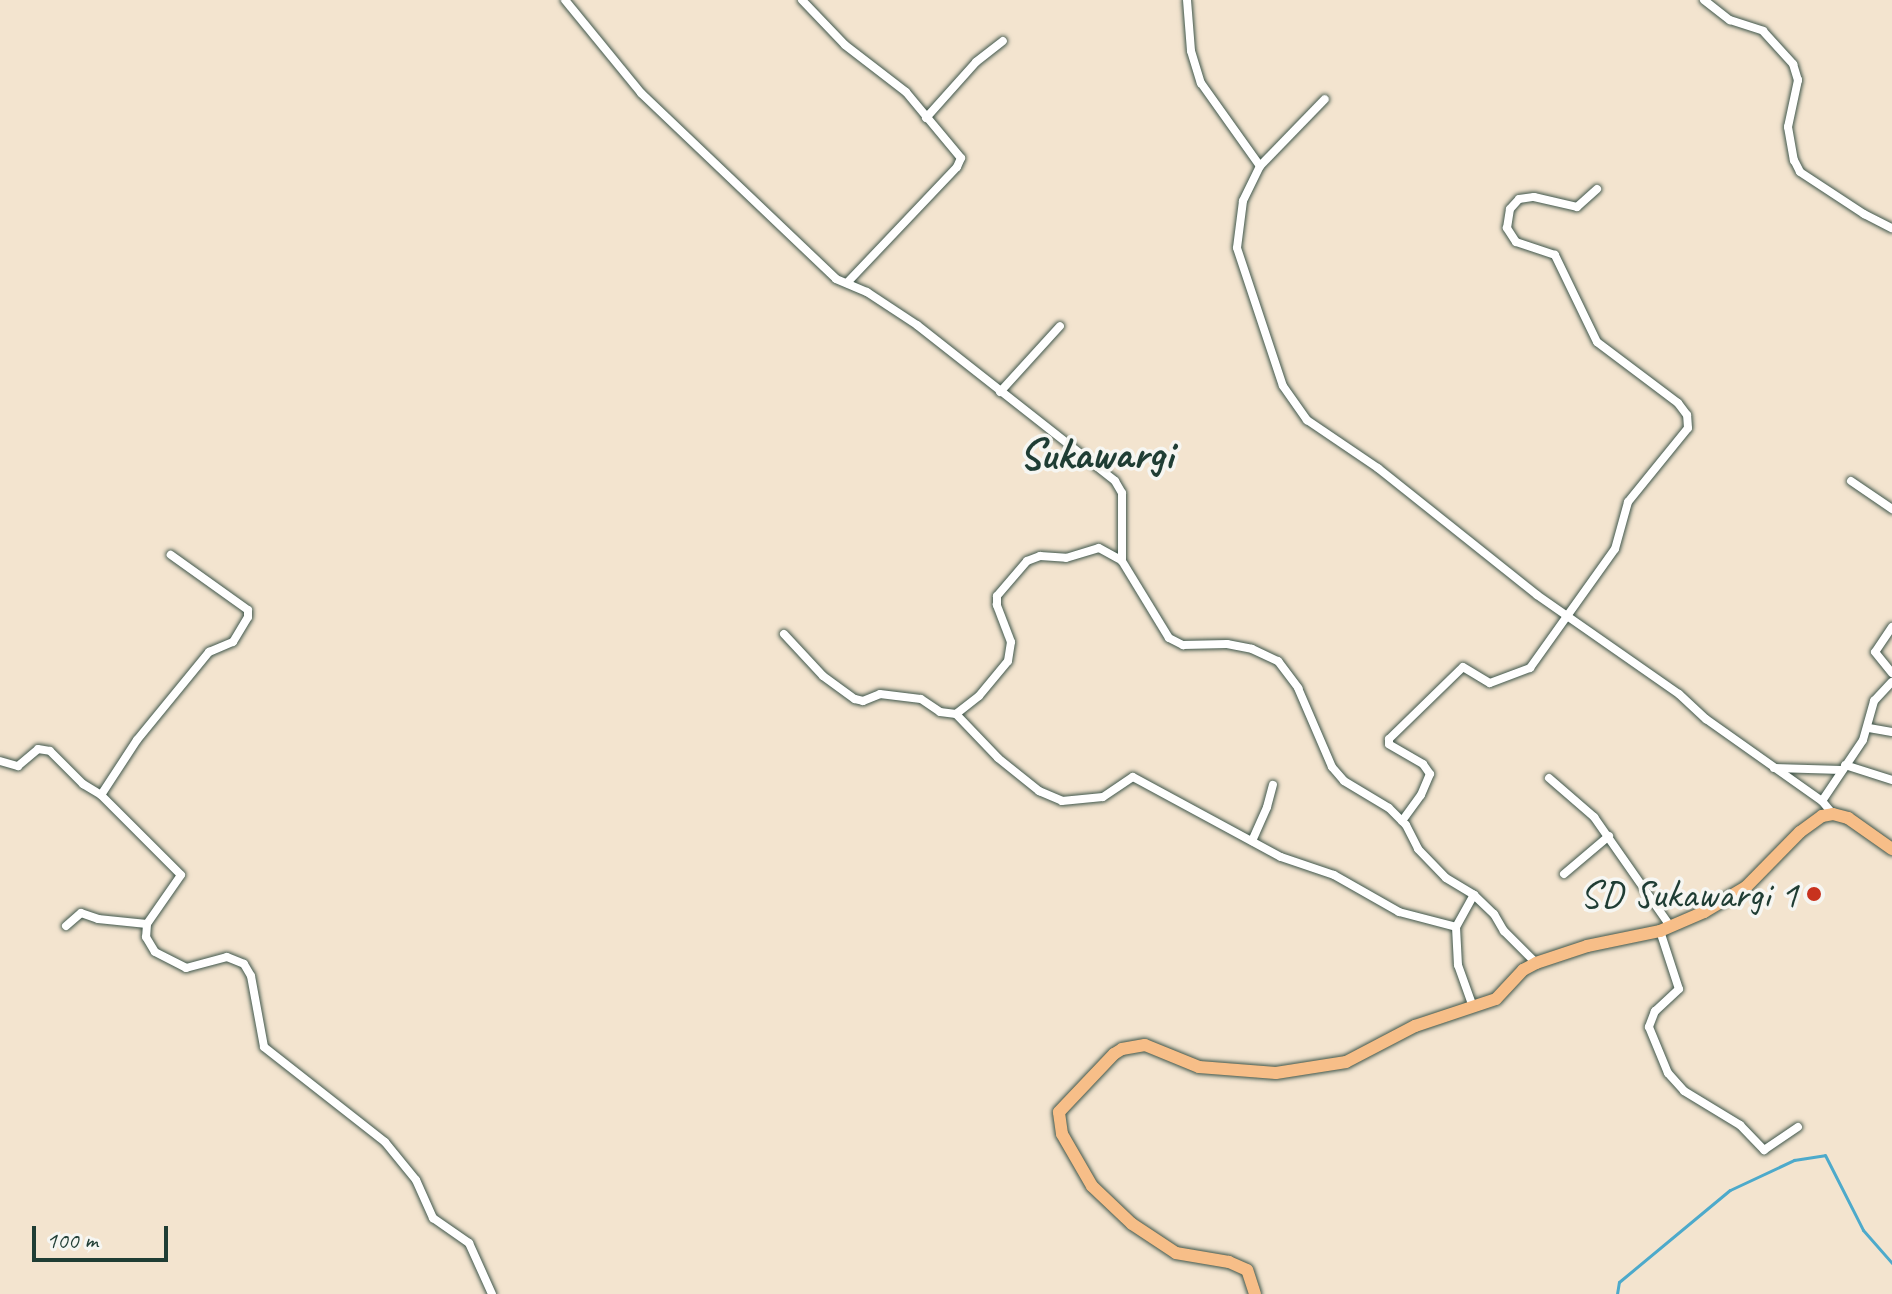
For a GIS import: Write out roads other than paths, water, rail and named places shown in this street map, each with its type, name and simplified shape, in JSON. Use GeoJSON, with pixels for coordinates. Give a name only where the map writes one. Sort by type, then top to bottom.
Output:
{"type":"FeatureCollection","features":[{"type":"Feature","properties":{"kind":"main road"},"geometry":{"type":"LineString","coordinates":[[1255,1294],[1247,1270],[1229,1262],[1176,1253],[1132,1224],[1092,1186],[1062,1134],[1058,1119],[1061,1106],[1122,1049],[1137,1045],[1199,1067],[1276,1073],[1306,1071],[1346,1062],[1415,1026],[1496,999],[1523,970],[1536,963],[1587,946],[1665,928],[1726,900],[1746,887],[1810,824],[1833,814],[1853,821],[1892,849]]}},
{"type":"Feature","properties":{"kind":"street"},"geometry":{"type":"LineString","coordinates":[[565,0],[641,93],[814,259],[847,283],[917,325],[1115,481],[1122,493],[1122,561]]}},
{"type":"Feature","properties":{"kind":"street"},"geometry":{"type":"LineString","coordinates":[[802,0],[845,45],[906,92],[958,151],[960,162],[847,283]]}},
{"type":"Feature","properties":{"kind":"street"},"geometry":{"type":"LineString","coordinates":[[1187,0],[1191,51],[1201,83],[1260,166]]}},
{"type":"Feature","properties":{"kind":"street"},"geometry":{"type":"LineString","coordinates":[[1704,0],[1730,20],[1763,31],[1793,64],[1798,80],[1788,127],[1794,160],[1800,172],[1864,214],[1892,228]]}},
{"type":"Feature","properties":{"kind":"street"},"geometry":{"type":"LineString","coordinates":[[926,118],[976,62],[1003,41]]}},
{"type":"Feature","properties":{"kind":"street"},"geometry":{"type":"LineString","coordinates":[[1325,99],[1260,166],[1243,201],[1237,248],[1283,386],[1307,420],[1378,468],[1480,552],[1822,801],[1833,814]]}},
{"type":"Feature","properties":{"kind":"street"},"geometry":{"type":"LineString","coordinates":[[1402,821],[1421,795],[1430,774],[1423,764],[1388,743],[1399,726],[1463,667],[1487,683],[1530,668],[1615,549],[1628,502],[1684,434],[1689,422],[1671,396],[1597,342],[1555,255],[1516,242],[1507,228],[1510,209],[1519,199],[1534,197],[1577,207],[1597,189]]}},
{"type":"Feature","properties":{"kind":"street"},"geometry":{"type":"LineString","coordinates":[[1000,392],[1060,326]]}},
{"type":"Feature","properties":{"kind":"street"},"geometry":{"type":"LineString","coordinates":[[1851,481],[1892,509]]}},
{"type":"Feature","properties":{"kind":"street"},"geometry":{"type":"LineString","coordinates":[[956,714],[979,696],[1008,661],[1011,642],[997,605],[997,596],[1027,561],[1040,556],[1066,558],[1099,548],[1122,561],[1169,638],[1176,644],[1227,644],[1252,649],[1278,661],[1298,688],[1332,767],[1344,781],[1389,808],[1402,821],[1418,849],[1437,868],[1474,895],[1536,963]]}},
{"type":"Feature","properties":{"kind":"street"},"geometry":{"type":"LineString","coordinates":[[101,795],[131,749],[202,659],[209,652],[233,642],[250,613],[171,555]]}},
{"type":"Feature","properties":{"kind":"street"},"geometry":{"type":"LineString","coordinates":[[1892,627],[1875,652],[1892,673]]}},
{"type":"Feature","properties":{"kind":"street"},"geometry":{"type":"LineString","coordinates":[[784,634],[823,676],[855,699],[863,701],[880,694],[921,699],[940,712],[956,714],[998,758],[1050,796],[1070,802],[1093,800],[1111,793],[1133,777],[1298,864],[1334,875],[1393,909],[1456,927]]}},
{"type":"Feature","properties":{"kind":"street"},"geometry":{"type":"LineString","coordinates":[[1822,801],[1869,728],[1874,701],[1892,682]]}},
{"type":"Feature","properties":{"kind":"street"},"geometry":{"type":"LineString","coordinates":[[1869,728],[1892,732]]}},
{"type":"Feature","properties":{"kind":"street"},"geometry":{"type":"LineString","coordinates":[[0,761],[18,766],[38,749],[50,751],[83,784],[101,795],[181,875],[147,924],[148,943],[155,952],[175,965],[202,966],[227,957],[244,964],[251,976],[264,1047],[385,1142],[416,1180],[433,1218],[469,1243],[492,1294]]}},
{"type":"Feature","properties":{"kind":"street"},"geometry":{"type":"LineString","coordinates":[[1773,768],[1843,768],[1892,780]]}},
{"type":"Feature","properties":{"kind":"street"},"geometry":{"type":"LineString","coordinates":[[1549,778],[1587,809],[1609,836],[1665,928],[1679,989],[1649,1021],[1657,1054],[1668,1073],[1684,1091],[1740,1125],[1764,1150],[1798,1127]]}},
{"type":"Feature","properties":{"kind":"street"},"geometry":{"type":"LineString","coordinates":[[1252,841],[1273,785]]}},
{"type":"Feature","properties":{"kind":"street"},"geometry":{"type":"LineString","coordinates":[[1564,874],[1609,836]]}},
{"type":"Feature","properties":{"kind":"street"},"geometry":{"type":"LineString","coordinates":[[1473,1007],[1458,965],[1456,927],[1474,895]]}},
{"type":"Feature","properties":{"kind":"street"},"geometry":{"type":"LineString","coordinates":[[66,926],[81,913],[98,919],[147,924]]}},
{"type":"Feature","properties":{"kind":"waterway"},"geometry":{"type":"LineString","coordinates":[[1617,1294],[1619,1282],[1730,1190],[1794,1160],[1825,1155],[1863,1230],[1892,1263]]}},
{"type":"Feature","properties":{"kind":"place","name":"SD Sukawargi 1"},"geometry":{"type":"Point","coordinates":[1814,894]}},
{"type":"Feature","properties":{"kind":"district","name":"Sukawargi"},"geometry":{"type":"Point","coordinates":[1096,454]}}]}
